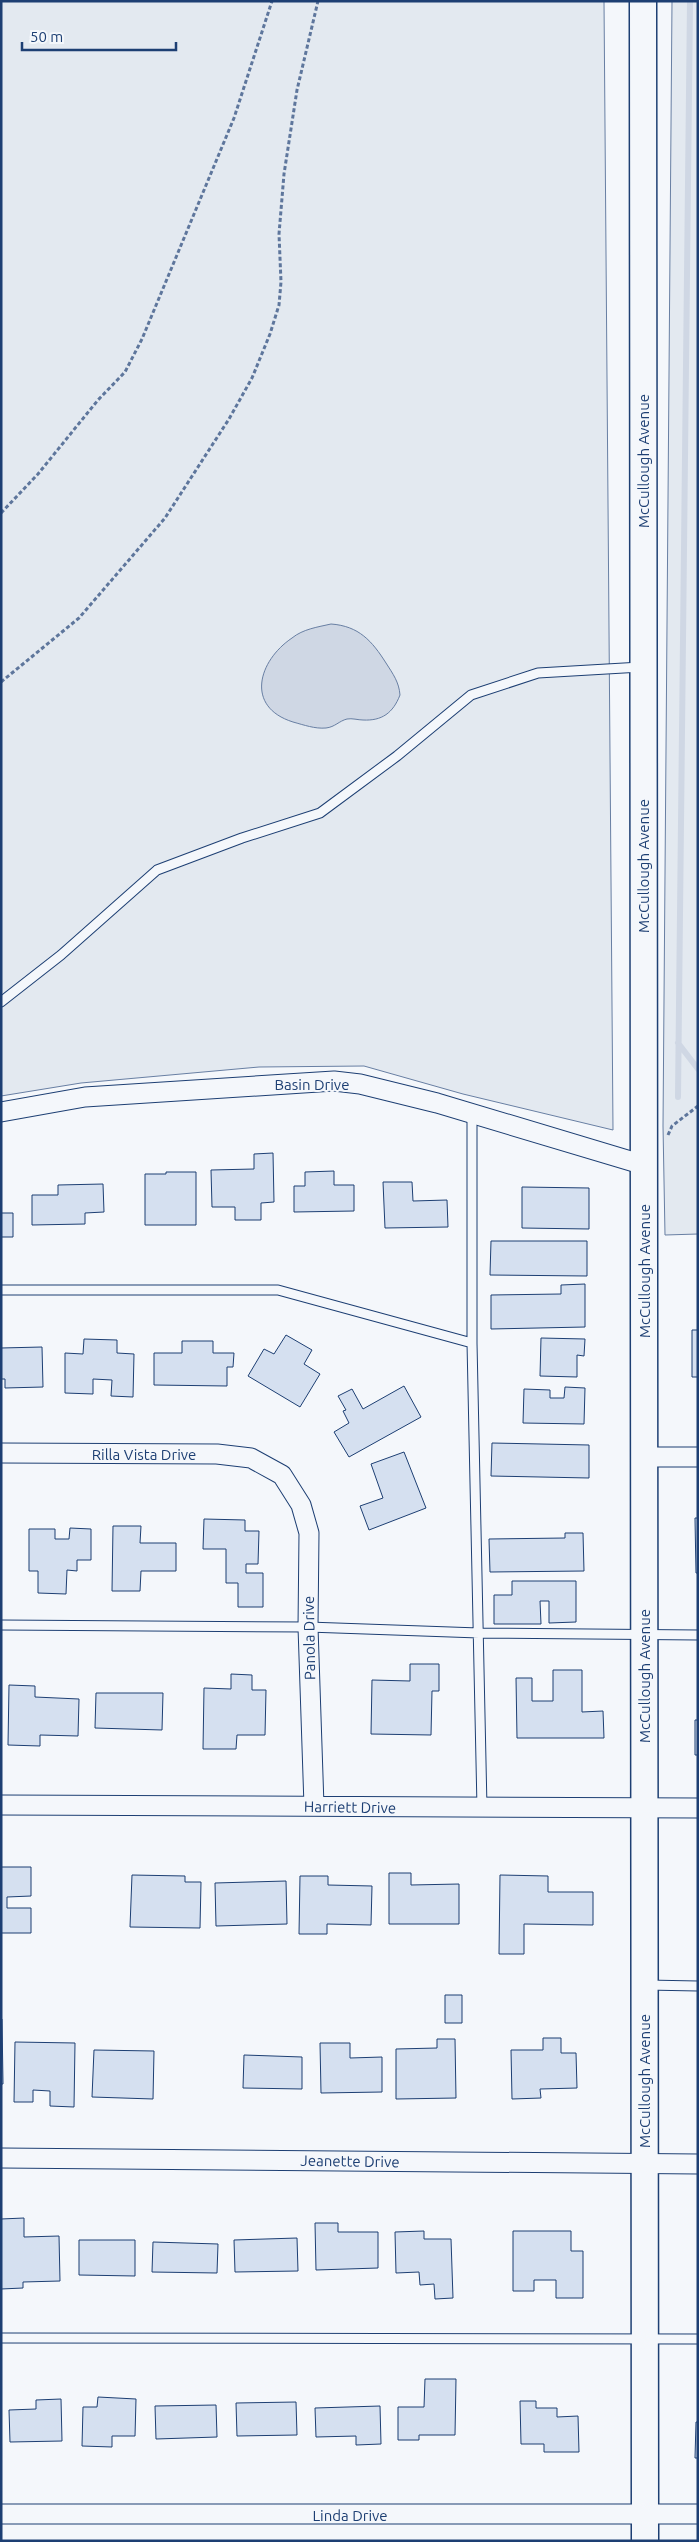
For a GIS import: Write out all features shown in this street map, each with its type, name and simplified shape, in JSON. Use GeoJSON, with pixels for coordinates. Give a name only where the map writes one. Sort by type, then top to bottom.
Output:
{"type":"FeatureCollection","features":[{"type":"Feature","properties":{"kind":"main road","name":"McCullough Avenue"},"geometry":{"type":"LineString","coordinates":[[643,1],[644,2541]]}},
{"type":"Feature","properties":{"kind":"street","name":"Basin Drive"},"geometry":{"type":"LineString","coordinates":[[1,1112],[85,1097],[334,1081],[360,1084],[437,1103],[472,1116],[644,1165]]}},
{"type":"Feature","properties":{"kind":"street","name":"Rilla Vista Drive"},"geometry":{"type":"LineString","coordinates":[[1,1454],[217,1454],[251,1458],[282,1475]]}},
{"type":"Feature","properties":{"kind":"street"},"geometry":{"type":"LineString","coordinates":[[644,1457],[698,1457]]}},
{"type":"Feature","properties":{"kind":"street","name":"Panola Drive"},"geometry":{"type":"LineString","coordinates":[[282,1475],[301,1504],[309,1533],[308,1627],[314,1806]]}},
{"type":"Feature","properties":{"kind":"street","name":"Harriett Drive"},"geometry":{"type":"LineString","coordinates":[[1,1805],[698,1808]]}},
{"type":"Feature","properties":{"kind":"street","name":"Jeanette Drive"},"geometry":{"type":"LineString","coordinates":[[1,2158],[698,2164]]}},
{"type":"Feature","properties":{"kind":"street","name":"Linda Drive"},"geometry":{"type":"LineString","coordinates":[[1,2514],[698,2514]]}},
{"type":"Feature","properties":{"kind":"lane"},"geometry":{"type":"LineString","coordinates":[[1,1002],[61,956],[157,870],[242,838],[320,814],[397,756],[471,696],[538,673],[643,667]]}},
{"type":"Feature","properties":{"kind":"lane"},"geometry":{"type":"LineString","coordinates":[[472,1116],[472,1343],[482,1808]]}},
{"type":"Feature","properties":{"kind":"lane"},"geometry":{"type":"LineString","coordinates":[[1,1290],[278,1290],[472,1343]]}},
{"type":"Feature","properties":{"kind":"lane"},"geometry":{"type":"LineString","coordinates":[[1,1625],[308,1627],[479,1633],[698,1636]]}},
{"type":"Feature","properties":{"kind":"lane"},"geometry":{"type":"LineString","coordinates":[[644,1985],[698,1986]]}},
{"type":"Feature","properties":{"kind":"lane"},"geometry":{"type":"LineString","coordinates":[[1,2338],[698,2339]]}},
{"type":"Feature","properties":{"kind":"path"},"geometry":{"type":"LineString","coordinates":[[1,513],[38,474],[98,400],[125,372],[149,323],[234,118],[272,1]]}},
{"type":"Feature","properties":{"kind":"path"},"geometry":{"type":"LineString","coordinates":[[1,682],[79,618],[165,518],[229,419],[252,378],[270,334],[279,305],[281,282],[279,234],[284,174],[297,90],[318,1]]}},
{"type":"Feature","properties":{"kind":"path"},"geometry":{"type":"LineString","coordinates":[[666,1140],[672,1126],[698,1106]]}},
{"type":"Feature","properties":{"kind":"shaded area"},"geometry":{"type":"Polygon","coordinates":[[[1,1],[604,1],[613,1130],[463,1094],[364,1066],[259,1067],[81,1083],[1,1096],[1,1]]]}},
{"type":"Feature","properties":{"kind":"shaded area"},"geometry":{"type":"Polygon","coordinates":[[[672,1],[698,1],[698,1234],[665,1235],[663,1126],[672,1]]]}},
{"type":"Feature","properties":{"kind":"shaded area"},"geometry":{"type":"Polygon","coordinates":[[[331,624],[341,625],[364,636],[391,671],[397,682],[400,695],[394,707],[386,715],[370,720],[347,719],[326,728],[318,728],[293,722],[278,715],[268,706],[263,695],[262,683],[271,659],[280,648],[301,632],[331,624]]]}},
{"type":"Feature","properties":{"kind":"building"},"geometry":{"type":"Polygon","coordinates":[[[273,1153],[274,1202],[261,1203],[261,1220],[235,1220],[235,1207],[212,1207],[211,1170],[254,1169],[254,1154],[273,1153]]]}},
{"type":"Feature","properties":{"kind":"building"},"geometry":{"type":"Polygon","coordinates":[[[334,1171],[334,1185],[354,1185],[354,1211],[294,1212],[294,1186],[305,1186],[305,1172],[334,1171]]]}},
{"type":"Feature","properties":{"kind":"building"},"geometry":{"type":"Polygon","coordinates":[[[166,1172],[196,1172],[196,1225],[145,1225],[145,1174],[166,1174],[166,1172]]]}},
{"type":"Feature","properties":{"kind":"building"},"geometry":{"type":"Polygon","coordinates":[[[383,1182],[412,1182],[413,1201],[447,1200],[448,1227],[385,1228],[383,1182]]]}},
{"type":"Feature","properties":{"kind":"building"},"geometry":{"type":"Polygon","coordinates":[[[103,1184],[104,1212],[85,1213],[85,1224],[32,1225],[32,1195],[58,1195],[58,1185],[103,1184]]]}},
{"type":"Feature","properties":{"kind":"building"},"geometry":{"type":"Polygon","coordinates":[[[522,1187],[589,1188],[589,1229],[522,1228],[522,1187]]]}},
{"type":"Feature","properties":{"kind":"building"},"geometry":{"type":"Polygon","coordinates":[[[1,1213],[13,1213],[13,1237],[1,1237],[1,1213]]]}},
{"type":"Feature","properties":{"kind":"building"},"geometry":{"type":"Polygon","coordinates":[[[491,1241],[587,1241],[587,1276],[490,1275],[491,1241]]]}},
{"type":"Feature","properties":{"kind":"building"},"geometry":{"type":"Polygon","coordinates":[[[585,1284],[585,1327],[491,1329],[491,1295],[561,1294],[561,1285],[585,1284]]]}},
{"type":"Feature","properties":{"kind":"building"},"geometry":{"type":"Polygon","coordinates":[[[692,1330],[698,1330],[698,1377],[692,1377],[692,1330]]]}},
{"type":"Feature","properties":{"kind":"building"},"geometry":{"type":"Polygon","coordinates":[[[286,1335],[312,1350],[304,1364],[320,1374],[300,1407],[248,1376],[264,1349],[274,1354],[286,1335]]]}},
{"type":"Feature","properties":{"kind":"building"},"geometry":{"type":"Polygon","coordinates":[[[541,1338],[585,1339],[584,1356],[577,1355],[577,1377],[540,1376],[541,1338]]]}},
{"type":"Feature","properties":{"kind":"building"},"geometry":{"type":"Polygon","coordinates":[[[84,1339],[117,1340],[117,1353],[134,1354],[133,1397],[111,1396],[112,1380],[93,1379],[93,1394],[65,1393],[65,1353],[83,1354],[84,1339]]]}},
{"type":"Feature","properties":{"kind":"building"},"geometry":{"type":"Polygon","coordinates":[[[182,1341],[213,1341],[213,1353],[234,1353],[233,1367],[227,1367],[227,1386],[154,1385],[154,1353],[182,1353],[182,1341]]]}},
{"type":"Feature","properties":{"kind":"building"},"geometry":{"type":"Polygon","coordinates":[[[42,1347],[43,1387],[5,1388],[5,1379],[1,1379],[1,1348],[42,1347]]]}},
{"type":"Feature","properties":{"kind":"building"},"geometry":{"type":"Polygon","coordinates":[[[404,1386],[421,1417],[349,1457],[334,1432],[349,1423],[343,1411],[346,1410],[338,1396],[352,1389],[363,1409],[404,1386]]]}},
{"type":"Feature","properties":{"kind":"building"},"geometry":{"type":"Polygon","coordinates":[[[565,1387],[585,1388],[584,1424],[523,1423],[524,1389],[550,1390],[550,1398],[564,1398],[565,1387]]]}},
{"type":"Feature","properties":{"kind":"building"},"geometry":{"type":"Polygon","coordinates":[[[492,1443],[589,1445],[589,1478],[491,1476],[492,1443]]]}},
{"type":"Feature","properties":{"kind":"building"},"geometry":{"type":"Polygon","coordinates":[[[404,1452],[426,1508],[369,1530],[360,1506],[383,1498],[371,1464],[404,1452]]]}},
{"type":"Feature","properties":{"kind":"building"},"geometry":{"type":"Polygon","coordinates":[[[695,1518],[698,1518],[698,1573],[696,1573],[695,1518]]]}},
{"type":"Feature","properties":{"kind":"building"},"geometry":{"type":"Polygon","coordinates":[[[204,1519],[245,1520],[245,1531],[259,1531],[258,1564],[246,1564],[246,1573],[263,1573],[263,1607],[238,1607],[238,1583],[226,1583],[226,1549],[203,1549],[204,1519]]]}},
{"type":"Feature","properties":{"kind":"building"},"geometry":{"type":"Polygon","coordinates":[[[113,1526],[141,1526],[140,1543],[176,1543],[176,1571],[141,1571],[140,1591],[112,1591],[113,1526]]]}},
{"type":"Feature","properties":{"kind":"building"},"geometry":{"type":"Polygon","coordinates":[[[70,1528],[91,1529],[91,1560],[77,1560],[77,1571],[67,1570],[66,1594],[38,1593],[38,1571],[29,1571],[29,1529],[55,1529],[55,1539],[69,1539],[70,1528]]]}},
{"type":"Feature","properties":{"kind":"building"},"geometry":{"type":"Polygon","coordinates":[[[565,1533],[583,1533],[584,1571],[490,1572],[489,1539],[565,1538],[565,1533]]]}},
{"type":"Feature","properties":{"kind":"building"},"geometry":{"type":"Polygon","coordinates":[[[512,1581],[576,1581],[576,1622],[549,1623],[549,1601],[540,1601],[541,1624],[494,1624],[494,1595],[512,1595],[512,1581]]]}},
{"type":"Feature","properties":{"kind":"building"},"geometry":{"type":"Polygon","coordinates":[[[410,1664],[439,1664],[439,1691],[432,1691],[431,1735],[371,1734],[372,1680],[410,1681],[410,1664]]]}},
{"type":"Feature","properties":{"kind":"building"},"geometry":{"type":"Polygon","coordinates":[[[553,1670],[582,1670],[582,1712],[603,1711],[604,1738],[517,1738],[516,1678],[532,1678],[532,1701],[553,1701],[553,1670]]]}},
{"type":"Feature","properties":{"kind":"building"},"geometry":{"type":"Polygon","coordinates":[[[231,1674],[252,1675],[252,1690],[266,1690],[265,1735],[237,1735],[236,1749],[203,1749],[204,1688],[231,1689],[231,1674]]]}},
{"type":"Feature","properties":{"kind":"building"},"geometry":{"type":"Polygon","coordinates":[[[9,1685],[35,1686],[35,1697],[79,1699],[78,1736],[40,1735],[40,1746],[8,1745],[9,1685]]]}},
{"type":"Feature","properties":{"kind":"building"},"geometry":{"type":"Polygon","coordinates":[[[96,1693],[163,1693],[162,1730],[95,1728],[96,1693]]]}},
{"type":"Feature","properties":{"kind":"building"},"geometry":{"type":"Polygon","coordinates":[[[695,1720],[698,1720],[698,1755],[695,1755],[695,1720]]]}},
{"type":"Feature","properties":{"kind":"building"},"geometry":{"type":"Polygon","coordinates":[[[1,1867],[31,1867],[31,1896],[7,1897],[7,1908],[31,1908],[31,1933],[1,1933],[1,1867]]]}},
{"type":"Feature","properties":{"kind":"building"},"geometry":{"type":"Polygon","coordinates":[[[389,1873],[411,1873],[411,1885],[459,1884],[459,1924],[389,1924],[389,1873]]]}},
{"type":"Feature","properties":{"kind":"building"},"geometry":{"type":"Polygon","coordinates":[[[132,1875],[185,1876],[185,1882],[201,1882],[200,1928],[130,1927],[132,1875]]]}},
{"type":"Feature","properties":{"kind":"building"},"geometry":{"type":"Polygon","coordinates":[[[500,1875],[548,1876],[548,1892],[593,1892],[593,1925],[524,1924],[524,1954],[499,1954],[500,1875]]]}},
{"type":"Feature","properties":{"kind":"building"},"geometry":{"type":"Polygon","coordinates":[[[300,1876],[328,1876],[328,1885],[372,1886],[371,1925],[327,1924],[327,1934],[299,1934],[300,1876]]]}},
{"type":"Feature","properties":{"kind":"building"},"geometry":{"type":"Polygon","coordinates":[[[286,1881],[287,1924],[216,1926],[215,1883],[286,1881]]]}},
{"type":"Feature","properties":{"kind":"building"},"geometry":{"type":"Polygon","coordinates":[[[445,1995],[462,1995],[462,2023],[445,2023],[445,1995]]]}},
{"type":"Feature","properties":{"kind":"building"},"geometry":{"type":"Polygon","coordinates":[[[2,2019],[3,2084],[1,2084],[2,2019]]]}},
{"type":"Feature","properties":{"kind":"building"},"geometry":{"type":"Polygon","coordinates":[[[543,2038],[561,2038],[561,2053],[576,2053],[577,2088],[540,2089],[541,2098],[512,2099],[511,2050],[543,2050],[543,2038]]]}},
{"type":"Feature","properties":{"kind":"building"},"geometry":{"type":"Polygon","coordinates":[[[437,2039],[455,2039],[456,2098],[396,2099],[396,2049],[437,2048],[437,2039]]]}},
{"type":"Feature","properties":{"kind":"building"},"geometry":{"type":"Polygon","coordinates":[[[15,2042],[75,2043],[74,2107],[50,2106],[50,2091],[33,2090],[33,2102],[14,2102],[15,2042]]]}},
{"type":"Feature","properties":{"kind":"building"},"geometry":{"type":"Polygon","coordinates":[[[320,2043],[350,2043],[350,2058],[382,2057],[382,2092],[321,2093],[320,2043]]]}},
{"type":"Feature","properties":{"kind":"building"},"geometry":{"type":"Polygon","coordinates":[[[94,2050],[154,2051],[153,2099],[92,2097],[94,2050]]]}},
{"type":"Feature","properties":{"kind":"building"},"geometry":{"type":"Polygon","coordinates":[[[244,2055],[302,2057],[302,2089],[243,2088],[244,2055]]]}},
{"type":"Feature","properties":{"kind":"building"},"geometry":{"type":"Polygon","coordinates":[[[24,2218],[24,2237],[59,2236],[60,2281],[23,2282],[23,2288],[1,2289],[1,2219],[24,2218]]]}},
{"type":"Feature","properties":{"kind":"building"},"geometry":{"type":"Polygon","coordinates":[[[315,2223],[338,2223],[338,2232],[378,2232],[378,2268],[316,2270],[315,2223]]]}},
{"type":"Feature","properties":{"kind":"building"},"geometry":{"type":"Polygon","coordinates":[[[424,2231],[424,2239],[451,2239],[453,2298],[435,2299],[434,2284],[420,2285],[419,2272],[396,2273],[395,2232],[424,2231]]]}},
{"type":"Feature","properties":{"kind":"building"},"geometry":{"type":"Polygon","coordinates":[[[513,2231],[571,2231],[571,2251],[583,2251],[583,2298],[556,2298],[556,2280],[534,2280],[534,2291],[513,2291],[513,2231]]]}},
{"type":"Feature","properties":{"kind":"building"},"geometry":{"type":"Polygon","coordinates":[[[297,2238],[298,2271],[235,2272],[234,2240],[297,2238]]]}},
{"type":"Feature","properties":{"kind":"building"},"geometry":{"type":"Polygon","coordinates":[[[79,2240],[135,2240],[135,2276],[79,2275],[79,2240]]]}},
{"type":"Feature","properties":{"kind":"building"},"geometry":{"type":"Polygon","coordinates":[[[153,2242],[218,2244],[217,2273],[152,2272],[153,2242]]]}},
{"type":"Feature","properties":{"kind":"building"},"geometry":{"type":"Polygon","coordinates":[[[425,2379],[456,2379],[455,2435],[419,2435],[419,2440],[398,2440],[398,2407],[424,2407],[425,2379]]]}},
{"type":"Feature","properties":{"kind":"building"},"geometry":{"type":"Polygon","coordinates":[[[98,2397],[136,2399],[135,2436],[112,2436],[112,2447],[82,2446],[83,2407],[97,2407],[98,2397]]]}},
{"type":"Feature","properties":{"kind":"building"},"geometry":{"type":"Polygon","coordinates":[[[61,2399],[62,2441],[10,2442],[9,2410],[36,2409],[36,2400],[61,2399]]]}},
{"type":"Feature","properties":{"kind":"building"},"geometry":{"type":"Polygon","coordinates":[[[520,2401],[536,2401],[536,2408],[557,2408],[557,2417],[578,2416],[579,2452],[544,2452],[544,2444],[521,2444],[520,2401]]]}},
{"type":"Feature","properties":{"kind":"building"},"geometry":{"type":"Polygon","coordinates":[[[296,2402],[297,2435],[237,2436],[236,2403],[296,2402]]]}},
{"type":"Feature","properties":{"kind":"building"},"geometry":{"type":"Polygon","coordinates":[[[216,2405],[217,2437],[156,2439],[155,2406],[216,2405]]]}},
{"type":"Feature","properties":{"kind":"building"},"geometry":{"type":"Polygon","coordinates":[[[380,2406],[381,2444],[356,2445],[356,2436],[316,2437],[315,2408],[380,2406]]]}},
{"type":"Feature","properties":{"kind":"building"},"geometry":{"type":"Polygon","coordinates":[[[696,2422],[698,2422],[698,2458],[695,2458],[696,2422]]]}},
{"type":"Feature","properties":{"kind":"waterway"},"geometry":{"type":"LineString","coordinates":[[678,1097],[690,1]]}},
{"type":"Feature","properties":{"kind":"waterway"},"geometry":{"type":"LineString","coordinates":[[678,1043],[698,1069]]}}]}
